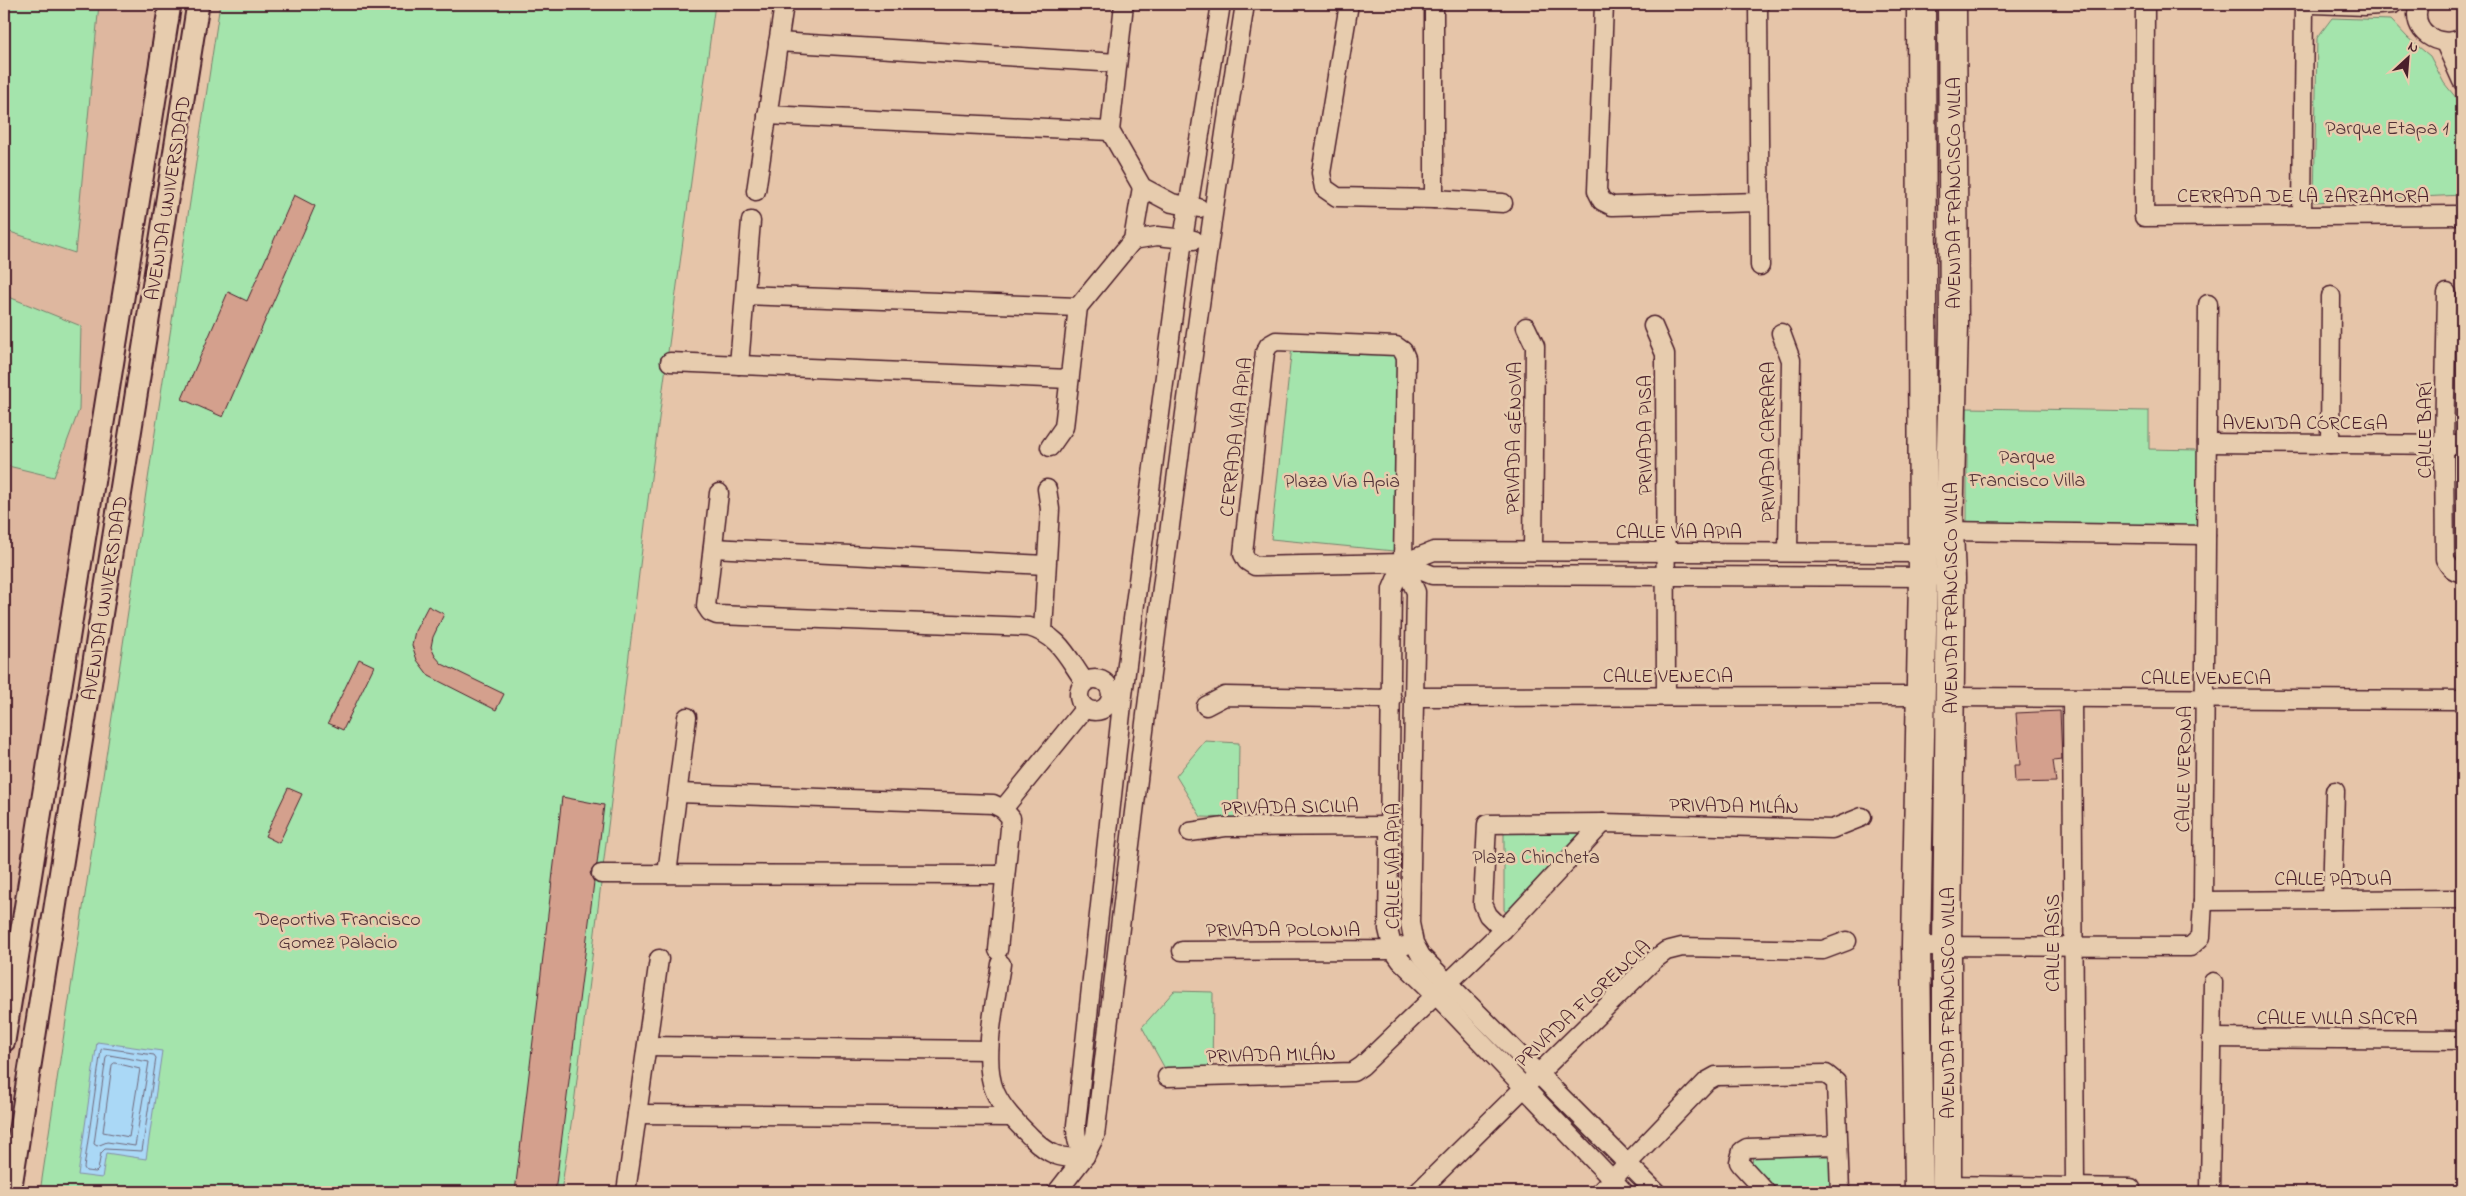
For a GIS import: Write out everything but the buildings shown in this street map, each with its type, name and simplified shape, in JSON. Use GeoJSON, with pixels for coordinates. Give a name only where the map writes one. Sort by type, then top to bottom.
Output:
{"type":"FeatureCollection","features":[{"type":"Feature","properties":{"kind":"main road","name":"AVENIDA FRANCISCO VILLA"},"geometry":{"type":"LineString","coordinates":[[1919,1192],[1916,946],[1923,565],[1921,4]]}},
{"type":"Feature","properties":{"kind":"main road","name":"AVENIDA FRANCISCO VILLA"},"geometry":{"type":"LineString","coordinates":[[1947,1189],[1947,945],[1951,578],[1949,531],[1954,325],[1952,4]]}},
{"type":"Feature","properties":{"kind":"main road"},"geometry":{"type":"LineString","coordinates":[[1922,326],[1954,325]]}},
{"type":"Feature","properties":{"kind":"street","name":"AVENIDA UNIVERSIDAD"},"geometry":{"type":"LineString","coordinates":[[4,1041],[170,4]]}},
{"type":"Feature","properties":{"kind":"street","name":"AVENIDA UNIVERSIDAD"},"geometry":{"type":"LineString","coordinates":[[10,1192],[31,1049],[198,4]]}},
{"type":"Feature","properties":{"kind":"street"},"geometry":{"type":"LineString","coordinates":[[756,191],[784,4]]}},
{"type":"Feature","properties":{"kind":"street"},"geometry":{"type":"LineString","coordinates":[[1124,4],[1110,131],[1142,186],[1172,204],[1212,210]]}},
{"type":"Feature","properties":{"kind":"street"},"geometry":{"type":"LineString","coordinates":[[1085,1156],[1078,1146],[1076,1125],[1117,695],[1183,239],[1221,4]]}},
{"type":"Feature","properties":{"kind":"street"},"geometry":{"type":"LineString","coordinates":[[1057,1192],[1085,1156],[1095,1136],[1148,698],[1207,242],[1245,4]]}},
{"type":"Feature","properties":{"kind":"street"},"geometry":{"type":"LineString","coordinates":[[1349,4],[1321,173],[1324,188],[1337,197],[1434,199],[1503,203]]}},
{"type":"Feature","properties":{"kind":"street"},"geometry":{"type":"LineString","coordinates":[[1434,4],[1434,199]]}},
{"type":"Feature","properties":{"kind":"street"},"geometry":{"type":"LineString","coordinates":[[1604,4],[1597,191],[1602,200],[1612,206],[1760,202]]}},
{"type":"Feature","properties":{"kind":"street"},"geometry":{"type":"LineString","coordinates":[[1758,4],[1760,266]]}},
{"type":"Feature","properties":{"kind":"street","name":"CERRADA DE LA ZARZAMORA"},"geometry":{"type":"LineString","coordinates":[[2145,4],[2144,217],[2462,215]]}},
{"type":"Feature","properties":{"kind":"street"},"geometry":{"type":"LineString","coordinates":[[2302,215],[2304,4]]}},
{"type":"Feature","properties":{"kind":"street"},"geometry":{"type":"LineString","coordinates":[[2313,4],[2365,6],[2393,4]]}},
{"type":"Feature","properties":{"kind":"street"},"geometry":{"type":"LineString","coordinates":[[2419,4],[2417,18],[2420,28],[2427,36],[2445,43],[2462,38]]}},
{"type":"Feature","properties":{"kind":"street"},"geometry":{"type":"LineString","coordinates":[[778,42],[1117,63]]}},
{"type":"Feature","properties":{"kind":"street"},"geometry":{"type":"LineString","coordinates":[[2445,43],[2462,81]]}},
{"type":"Feature","properties":{"kind":"street"},"geometry":{"type":"LineString","coordinates":[[768,115],[1110,131]]}},
{"type":"Feature","properties":{"kind":"street"},"geometry":{"type":"LineString","coordinates":[[1050,447],[1064,427],[1078,307],[1133,240],[1142,186]]}},
{"type":"Feature","properties":{"kind":"street"},"geometry":{"type":"LineString","coordinates":[[739,365],[751,221]]}},
{"type":"Feature","properties":{"kind":"street"},"geometry":{"type":"LineString","coordinates":[[1133,240],[1157,236],[1207,242]]}},
{"type":"Feature","properties":{"kind":"street","name":"CALLE BARÍ"},"geometry":{"type":"LineString","coordinates":[[2447,292],[2444,444],[2445,559],[2456,569]]}},
{"type":"Feature","properties":{"kind":"street"},"geometry":{"type":"LineString","coordinates":[[745,295],[1078,307]]}},
{"type":"Feature","properties":{"kind":"street"},"geometry":{"type":"LineString","coordinates":[[2330,444],[2331,296]]}},
{"type":"Feature","properties":{"kind":"street","name":"CALLE VERONA"},"geometry":{"type":"LineString","coordinates":[[2074,945],[2190,947],[2201,937],[2203,901],[2208,304]]}},
{"type":"Feature","properties":{"kind":"street","name":"PRIVADA PISA"},"geometry":{"type":"LineString","coordinates":[[1653,326],[1664,354],[1666,696]]}},
{"type":"Feature","properties":{"kind":"street","name":"PRIVADA GÉNOVA"},"geometry":{"type":"LineString","coordinates":[[1526,327],[1535,346],[1533,551]]}},
{"type":"Feature","properties":{"kind":"street","name":"PRIVADA CARRARA"},"geometry":{"type":"LineString","coordinates":[[1781,333],[1790,360],[1788,552]]}},
{"type":"Feature","properties":{"kind":"street","name":"CERRADA VÍA APIA"},"geometry":{"type":"LineString","coordinates":[[1276,340],[1396,346],[1403,351],[1406,358],[1403,563],[1255,566],[1247,561],[1243,554],[1265,352],[1269,345],[1276,340]]}},
{"type":"Feature","properties":{"kind":"street"},"geometry":{"type":"LineString","coordinates":[[670,362],[1069,379]]}},
{"type":"Feature","properties":{"kind":"street","name":"AVENIDA CÓRCEGA"},"geometry":{"type":"LineString","coordinates":[[2207,443],[2462,445]]}},
{"type":"Feature","properties":{"kind":"street"},"geometry":{"type":"LineString","coordinates":[[1043,631],[1050,509],[1048,490]]}},
{"type":"Feature","properties":{"kind":"street"},"geometry":{"type":"LineString","coordinates":[[720,493],[706,606],[710,612],[717,615],[1029,627],[1043,631],[1055,639],[1084,682]]}},
{"type":"Feature","properties":{"kind":"street"},"geometry":{"type":"LineString","coordinates":[[1923,565],[1949,531],[2206,535]]}},
{"type":"Feature","properties":{"kind":"street"},"geometry":{"type":"LineString","coordinates":[[713,548],[1046,565]]}},
{"type":"Feature","properties":{"kind":"street","name":"CALLE VÍA APIA"},"geometry":{"type":"LineString","coordinates":[[1612,1188],[1523,1088],[1436,995],[1400,961],[1392,950],[1388,929],[1392,589],[1403,563],[1434,551],[1788,552],[1923,565],[1951,578]]}},
{"type":"Feature","properties":{"kind":"street","name":"CALLE VÍA APIA"},"geometry":{"type":"LineString","coordinates":[[1403,563],[1432,575],[1666,576],[1923,565]]}},
{"type":"Feature","properties":{"kind":"street","name":"CALLE VÍA APIA"},"geometry":{"type":"LineString","coordinates":[[1403,563],[1416,592],[1410,923],[1414,943],[1421,956],[1448,980],[1656,1192]]}},
{"type":"Feature","properties":{"kind":"street"},"geometry":{"type":"LineString","coordinates":[[64,670],[92,674]]}},
{"type":"Feature","properties":{"kind":"street"},"geometry":{"type":"LineString","coordinates":[[1117,695],[1107,705],[1097,711],[1085,708],[1078,692],[1084,682],[1096,679],[1102,680],[1117,695],[1148,698]]}},
{"type":"Feature","properties":{"kind":"street"},"geometry":{"type":"LineString","coordinates":[[1206,706],[1225,696],[1392,699]]}},
{"type":"Feature","properties":{"kind":"street","name":"CALLE VENECIA"},"geometry":{"type":"LineString","coordinates":[[1415,697],[1922,696]]}},
{"type":"Feature","properties":{"kind":"street","name":"CALLE VENECIA"},"geometry":{"type":"LineString","coordinates":[[1949,696],[2462,700]]}},
{"type":"Feature","properties":{"kind":"street","name":"CALLE ASÍS"},"geometry":{"type":"LineString","coordinates":[[2072,698],[2075,1188]]}},
{"type":"Feature","properties":{"kind":"street"},"geometry":{"type":"LineString","coordinates":[[1003,809],[1085,708]]}},
{"type":"Feature","properties":{"kind":"street"},"geometry":{"type":"LineString","coordinates":[[667,874],[687,717]]}},
{"type":"Feature","properties":{"kind":"street"},"geometry":{"type":"LineString","coordinates":[[678,792],[993,804],[1003,809],[1011,818],[988,1072],[993,1086],[1011,1117],[1050,1153],[1071,1159],[1085,1156]]}},
{"type":"Feature","properties":{"kind":"street"},"geometry":{"type":"LineString","coordinates":[[2332,900],[2335,792]]}},
{"type":"Feature","properties":{"kind":"street","name":"PRIVADA MILÁN"},"geometry":{"type":"LineString","coordinates":[[1503,930],[1488,915],[1483,904],[1486,824],[1603,823],[1832,829],[1862,816]]}},
{"type":"Feature","properties":{"kind":"street","name":"PRIVADA MILÁN"},"geometry":{"type":"LineString","coordinates":[[1167,1077],[1353,1072],[1436,995],[1448,980],[1503,930],[1603,823]]}},
{"type":"Feature","properties":{"kind":"street","name":"PRIVADA SICILIA"},"geometry":{"type":"LineString","coordinates":[[1190,832],[1225,827],[1390,826]]}},
{"type":"Feature","properties":{"kind":"street"},"geometry":{"type":"LineString","coordinates":[[601,874],[1005,875]]}},
{"type":"Feature","properties":{"kind":"street","name":"CALLE PADUA"},"geometry":{"type":"LineString","coordinates":[[2203,901],[2462,899]]}},
{"type":"Feature","properties":{"kind":"street","name":"PRIVADA FLORENCIA"},"geometry":{"type":"LineString","coordinates":[[1418,1192],[1654,960],[1666,951],[1682,948],[1823,950],[1847,941]]}},
{"type":"Feature","properties":{"kind":"street","name":"PRIVADA POLONIA"},"geometry":{"type":"LineString","coordinates":[[1182,951],[1392,950],[1414,943]]}},
{"type":"Feature","properties":{"kind":"street"},"geometry":{"type":"LineString","coordinates":[[1916,946],[2074,945]]}},
{"type":"Feature","properties":{"kind":"street"},"geometry":{"type":"LineString","coordinates":[[626,1192],[659,959]]}},
{"type":"Feature","properties":{"kind":"street"},"geometry":{"type":"LineString","coordinates":[[2210,1192],[2213,982]]}},
{"type":"Feature","properties":{"kind":"street","name":"CALLE VILLA SACRA"},"geometry":{"type":"LineString","coordinates":[[2212,1038],[2462,1040]]}},
{"type":"Feature","properties":{"kind":"street"},"geometry":{"type":"LineString","coordinates":[[647,1046],[989,1050]]}},
{"type":"Feature","properties":{"kind":"street"},"geometry":{"type":"LineString","coordinates":[[4,1047],[31,1049]]}},
{"type":"Feature","properties":{"kind":"street"},"geometry":{"type":"LineString","coordinates":[[1612,1188],[1628,1164],[1707,1081],[1723,1074],[1826,1074],[1831,1076],[1836,1082],[1840,1192]]}},
{"type":"Feature","properties":{"kind":"street"},"geometry":{"type":"LineString","coordinates":[[637,1114],[1011,1117]]}},
{"type":"Feature","properties":{"kind":"street"},"geometry":{"type":"LineString","coordinates":[[1766,1192],[1742,1166],[1739,1156],[1747,1148],[1838,1145]]}},
{"type":"Feature","properties":{"kind":"street"},"geometry":{"type":"LineString","coordinates":[[1947,1189],[2132,1188]]}},
{"type":"Feature","properties":{"kind":"shaded area"},"geometry":{"type":"Polygon","coordinates":[[[4,4],[168,4],[4,1153],[4,4]]]}},
{"type":"Feature","properties":{"kind":"green space"},"geometry":{"type":"Polygon","coordinates":[[[4,4],[99,4],[75,253],[4,230],[4,4]]]}},
{"type":"Feature","properties":{"kind":"green space","name":"Deportiva Francisco Gomez Palacio"},"geometry":{"type":"Polygon","coordinates":[[[220,4],[715,4],[648,500],[574,1104],[561,1192],[40,1192],[220,4]]]}},
{"type":"Feature","properties":{"kind":"green space","name":"Parque Etapa 1"},"geometry":{"type":"Polygon","coordinates":[[[2332,18],[2391,20],[2408,38],[2430,56],[2444,83],[2462,105],[2462,195],[2314,202],[2317,38],[2332,18]]]}},
{"type":"Feature","properties":{"kind":"green space"},"geometry":{"type":"Polygon","coordinates":[[[4,295],[81,326],[79,410],[54,477],[4,465],[4,295]]]}},
{"type":"Feature","properties":{"kind":"green space","name":"Plaza Vía Apia"},"geometry":{"type":"Polygon","coordinates":[[[1292,346],[1412,351],[1404,552],[1271,539],[1292,346]]]}},
{"type":"Feature","properties":{"kind":"green space","name":"Parque Francisco Villa"},"geometry":{"type":"Polygon","coordinates":[[[1967,408],[2149,411],[2149,449],[2199,450],[2200,527],[1967,527],[1967,408]]]}},
{"type":"Feature","properties":{"kind":"green space"},"geometry":{"type":"Polygon","coordinates":[[[1205,741],[1239,743],[1238,818],[1201,817],[1176,776],[1205,741]]]}},
{"type":"Feature","properties":{"kind":"green space","name":"Plaza Chincheta"},"geometry":{"type":"Polygon","coordinates":[[[1504,823],[1610,826],[1515,923],[1504,910],[1504,823]]]}},
{"type":"Feature","properties":{"kind":"green space"},"geometry":{"type":"Polygon","coordinates":[[[1174,991],[1213,992],[1212,1075],[1168,1074],[1142,1027],[1174,991]]]}},
{"type":"Feature","properties":{"kind":"green space"},"geometry":{"type":"Polygon","coordinates":[[[1753,1154],[1848,1157],[1849,1192],[1780,1192],[1752,1166],[1753,1154]]]}},
{"type":"Feature","properties":{"kind":"water"},"geometry":{"type":"Polygon","coordinates":[[[97,1042],[162,1051],[146,1159],[106,1153],[102,1178],[78,1175],[97,1042]]]}}]}
